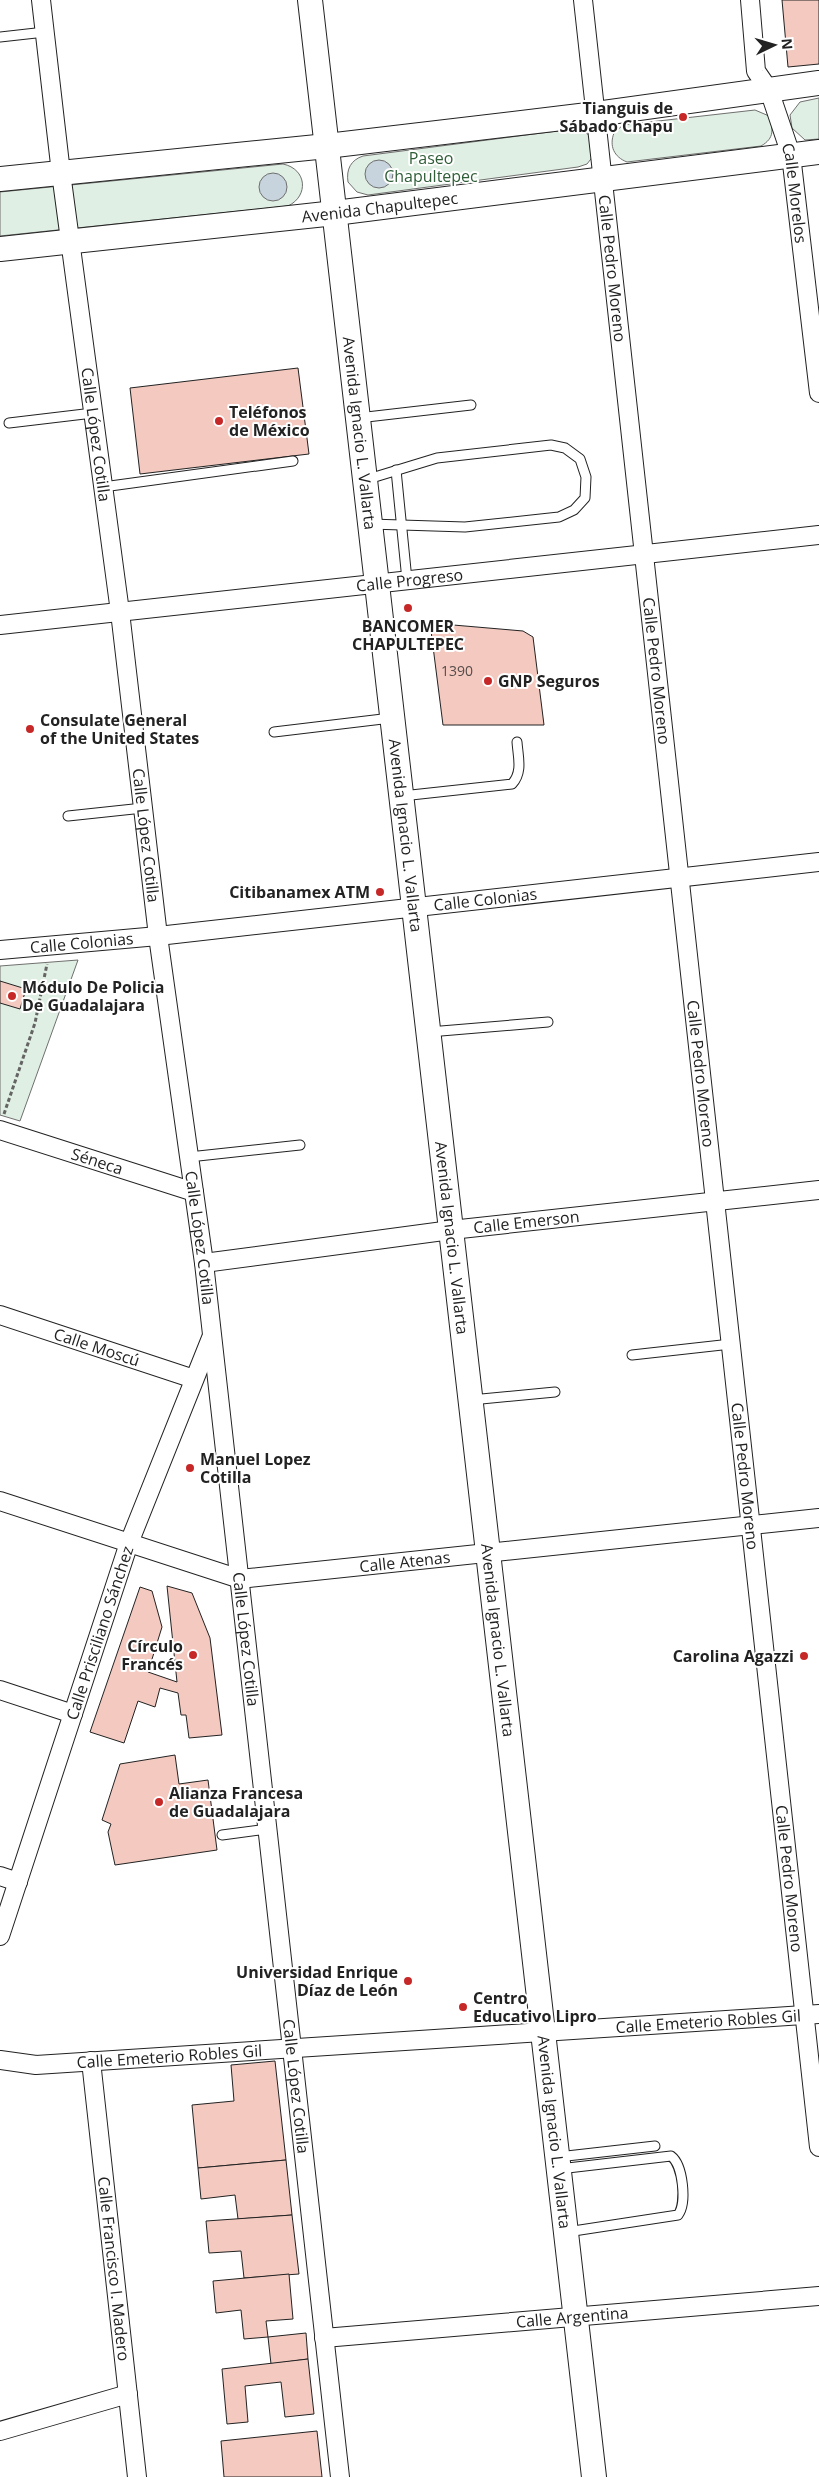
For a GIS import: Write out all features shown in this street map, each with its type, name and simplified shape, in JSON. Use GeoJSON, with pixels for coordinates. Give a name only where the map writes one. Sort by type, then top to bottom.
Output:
{"type":"FeatureCollection","features":[{"type":"Feature","properties":{"kind":"main road","name":"Avenida Ignacio L. Vallarta"},"geometry":{"type":"LineString","coordinates":[[310,0],[594,2477]]}},
{"type":"Feature","properties":{"kind":"main road"},"geometry":{"type":"LineString","coordinates":[[0,179],[327,146],[596,114],[819,84]]}},
{"type":"Feature","properties":{"kind":"main road","name":"Avenida Chapultepec"},"geometry":{"type":"LineString","coordinates":[[0,249],[334,213],[819,152]]}},
{"type":"Feature","properties":{"kind":"street","name":"Calle López Cotilla"},"geometry":{"type":"LineString","coordinates":[[41,0],[61,173],[120,612],[158,936],[204,1264],[340,2477]]}},
{"type":"Feature","properties":{"kind":"street","name":"Calle Pedro Moreno"},"geometry":{"type":"LineString","coordinates":[[583,0],[750,1525],[812,2014],[819,2147]]}},
{"type":"Feature","properties":{"kind":"street","name":"Calle Morelos"},"geometry":{"type":"LineString","coordinates":[[750,0],[756,71],[770,90],[791,155],[819,394]]}},
{"type":"Feature","properties":{"kind":"street","name":"Calle Progreso"},"geometry":{"type":"LineString","coordinates":[[0,625],[819,535]]}},
{"type":"Feature","properties":{"kind":"street","name":"Calle Colonias"},"geometry":{"type":"LineString","coordinates":[[0,950],[158,936],[680,876],[819,862]]}},
{"type":"Feature","properties":{"kind":"street","name":"Séneca"},"geometry":{"type":"LineString","coordinates":[[2,1123],[194,1192]]}},
{"type":"Feature","properties":{"kind":"street","name":"Calle Emerson"},"geometry":{"type":"LineString","coordinates":[[204,1264],[451,1230],[819,1190]]}},
{"type":"Feature","properties":{"kind":"street","name":"Calle Moscú"},"geometry":{"type":"LineString","coordinates":[[0,1315],[194,1379]]}},
{"type":"Feature","properties":{"kind":"street","name":"Calle Prisciliano Sánchez"},"geometry":{"type":"LineString","coordinates":[[0,1936],[129,1543],[212,1334]]}},
{"type":"Feature","properties":{"kind":"street","name":"Calle Atenas"},"geometry":{"type":"LineString","coordinates":[[0,1501],[240,1579],[819,1518]]}},
{"type":"Feature","properties":{"kind":"street"},"geometry":{"type":"LineString","coordinates":[[0,1690],[73,1714]]}},
{"type":"Feature","properties":{"kind":"street"},"geometry":{"type":"LineString","coordinates":[[0,1876],[18,1882]]}},
{"type":"Feature","properties":{"kind":"street","name":"Calle Emeterio Robles Gil"},"geometry":{"type":"LineString","coordinates":[[0,2060],[36,2065],[812,2014]]}},
{"type":"Feature","properties":{"kind":"street","name":"Calle Francisco I. Madero"},"geometry":{"type":"LineString","coordinates":[[91,2061],[136,2477]]}},
{"type":"Feature","properties":{"kind":"street","name":"Calle Argentina"},"geometry":{"type":"LineString","coordinates":[[324,2338],[819,2296]]}},
{"type":"Feature","properties":{"kind":"street"},"geometry":{"type":"LineString","coordinates":[[0,2431],[128,2394]]}},
{"type":"Feature","properties":{"kind":"lane"},"geometry":{"type":"LineString","coordinates":[[0,37],[45,32]]}},
{"type":"Feature","properties":{"kind":"lane"},"geometry":{"type":"LineString","coordinates":[[358,418],[471,405]]}},
{"type":"Feature","properties":{"kind":"lane"},"geometry":{"type":"LineString","coordinates":[[9,423],[93,413]]}},
{"type":"Feature","properties":{"kind":"lane"},"geometry":{"type":"LineString","coordinates":[[365,480],[456,455],[550,445],[565,448],[580,459],[586,477],[585,498],[574,510],[559,518],[464,527],[370,524]]}},
{"type":"Feature","properties":{"kind":"lane"},"geometry":{"type":"LineString","coordinates":[[103,487],[293,461]]}},
{"type":"Feature","properties":{"kind":"lane"},"geometry":{"type":"LineString","coordinates":[[396,470],[407,580]]}},
{"type":"Feature","properties":{"kind":"lane"},"geometry":{"type":"LineString","coordinates":[[274,732],[392,718]]}},
{"type":"Feature","properties":{"kind":"lane"},"geometry":{"type":"LineString","coordinates":[[401,796],[512,784],[518,778],[520,770],[517,742]]}},
{"type":"Feature","properties":{"kind":"lane"},"geometry":{"type":"LineString","coordinates":[[68,816],[143,808]]}},
{"type":"Feature","properties":{"kind":"lane"},"geometry":{"type":"LineString","coordinates":[[428,1032],[548,1022]]}},
{"type":"Feature","properties":{"kind":"lane"},"geometry":{"type":"LineString","coordinates":[[189,1157],[300,1145]]}},
{"type":"Feature","properties":{"kind":"lane"},"geometry":{"type":"LineString","coordinates":[[632,1355],[731,1344]]}},
{"type":"Feature","properties":{"kind":"lane"},"geometry":{"type":"LineString","coordinates":[[470,1400],[555,1392]]}},
{"type":"Feature","properties":{"kind":"lane"},"geometry":{"type":"LineString","coordinates":[[222,1835],[268,1829]]}},
{"type":"Feature","properties":{"kind":"lane"},"geometry":{"type":"LineString","coordinates":[[558,2163],[655,2146]]}},
{"type":"Feature","properties":{"kind":"lane"},"geometry":{"type":"LineString","coordinates":[[558,2163],[671,2156],[677,2161],[679,2168],[684,2202],[682,2210],[678,2215],[671,2218],[566,2232]]}},
{"type":"Feature","properties":{"kind":"path"},"geometry":{"type":"LineString","coordinates":[[2,1123],[35,1023],[47,962],[47,946]]}},
{"type":"Feature","properties":{"kind":"green space"},"geometry":{"type":"Polygon","coordinates":[[[819,98],[819,139],[805,140],[792,128],[790,115],[800,102],[819,98]]]}},
{"type":"Feature","properties":{"kind":"green space"},"geometry":{"type":"Polygon","coordinates":[[[755,110],[769,116],[771,125],[771,136],[761,146],[627,162],[616,154],[612,147],[614,133],[623,125],[755,110]]]}},
{"type":"Feature","properties":{"kind":"green space","name":"Paseo Chapultepec"},"geometry":{"type":"Polygon","coordinates":[[[573,129],[580,130],[591,136],[594,155],[587,164],[578,167],[368,195],[357,192],[348,182],[350,166],[355,160],[363,156],[573,129]]]}},
{"type":"Feature","properties":{"kind":"green space"},"geometry":{"type":"Polygon","coordinates":[[[283,164],[297,171],[302,183],[302,190],[299,196],[295,202],[288,206],[0,236],[0,192],[283,164]]]}},
{"type":"Feature","properties":{"kind":"green space"},"geometry":{"type":"Polygon","coordinates":[[[78,960],[20,1121],[0,1115],[0,966],[78,960]]]}},
{"type":"Feature","properties":{"kind":"shaded area"},"geometry":{"type":"Polygon","coordinates":[[[379,160],[389,164],[393,174],[389,184],[379,188],[369,184],[365,174],[369,164],[379,160]]]}},
{"type":"Feature","properties":{"kind":"shaded area"},"geometry":{"type":"Polygon","coordinates":[[[273,173],[283,177],[287,187],[283,197],[273,201],[263,197],[259,187],[263,177],[273,173]]]}},
{"type":"Feature","properties":{"kind":"building"},"geometry":{"type":"Polygon","coordinates":[[[782,0],[819,0],[819,64],[788,67],[782,0]]]}},
{"type":"Feature","properties":{"kind":"building","name":"Teléfonos de México"},"geometry":{"type":"Polygon","coordinates":[[[298,368],[309,454],[140,474],[130,388],[298,368]]]}},
{"type":"Feature","properties":{"kind":"building","name":"GNP Seguros"},"geometry":{"type":"Polygon","coordinates":[[[430,623],[523,631],[533,637],[544,725],[443,725],[430,623]]]}},
{"type":"Feature","properties":{"kind":"building","name":"Módulo De Policia De Guadalajara"},"geometry":{"type":"Polygon","coordinates":[[[0,981],[26,989],[20,1009],[0,1003],[0,981]]]}},
{"type":"Feature","properties":{"kind":"building","name":"Círculo Francés"},"geometry":{"type":"Polygon","coordinates":[[[167,1586],[192,1593],[210,1638],[222,1735],[189,1738],[186,1715],[181,1715],[178,1693],[160,1688],[155,1707],[138,1701],[124,1743],[90,1732],[140,1587],[152,1591],[162,1627],[148,1672],[177,1682],[167,1586]]]}},
{"type":"Feature","properties":{"kind":"building","name":"Alianza Francesa de Guadalajara"},"geometry":{"type":"Polygon","coordinates":[[[175,1755],[179,1784],[208,1780],[217,1850],[115,1865],[108,1832],[111,1824],[102,1820],[120,1764],[175,1755]]]}},
{"type":"Feature","properties":{"kind":"building"},"geometry":{"type":"Polygon","coordinates":[[[275,2061],[286,2160],[198,2168],[192,2105],[234,2101],[231,2065],[275,2061]]]}},
{"type":"Feature","properties":{"kind":"building"},"geometry":{"type":"Polygon","coordinates":[[[286,2160],[292,2215],[238,2219],[235,2195],[201,2199],[198,2168],[286,2160]]]}},
{"type":"Feature","properties":{"kind":"building"},"geometry":{"type":"Polygon","coordinates":[[[292,2215],[299,2274],[244,2278],[241,2251],[209,2253],[206,2221],[292,2215]]]}},
{"type":"Feature","properties":{"kind":"building"},"geometry":{"type":"Polygon","coordinates":[[[289,2274],[293,2319],[266,2321],[268,2337],[244,2339],[241,2310],[216,2313],[213,2281],[289,2274]]]}},
{"type":"Feature","properties":{"kind":"building"},"geometry":{"type":"Polygon","coordinates":[[[306,2333],[308,2359],[271,2364],[268,2337],[306,2333]]]}},
{"type":"Feature","properties":{"kind":"building"},"geometry":{"type":"Polygon","coordinates":[[[308,2359],[314,2414],[285,2417],[281,2382],[245,2386],[248,2422],[227,2424],[222,2369],[308,2359]]]}},
{"type":"Feature","properties":{"kind":"building"},"geometry":{"type":"Polygon","coordinates":[[[317,2431],[322,2477],[224,2477],[221,2441],[317,2431]]]}},
{"type":"Feature","properties":{"kind":"place","name":"Tianguis de Sábado Chapu"},"geometry":{"type":"Point","coordinates":[683,117]}},
{"type":"Feature","properties":{"kind":"place","name":"Teléfonos de México"},"geometry":{"type":"Point","coordinates":[219,421]}},
{"type":"Feature","properties":{"kind":"place","name":"BANCOMER CHAPULTEPEC"},"geometry":{"type":"Point","coordinates":[408,608]}},
{"type":"Feature","properties":{"kind":"place","name":"GNP Seguros"},"geometry":{"type":"Point","coordinates":[488,681]}},
{"type":"Feature","properties":{"kind":"place","name":"Consulate General of the United States"},"geometry":{"type":"Point","coordinates":[30,729]}},
{"type":"Feature","properties":{"kind":"place","name":"Citibanamex ATM"},"geometry":{"type":"Point","coordinates":[380,892]}},
{"type":"Feature","properties":{"kind":"place","name":"Módulo De Policia De Guadalajara"},"geometry":{"type":"Point","coordinates":[12,996]}},
{"type":"Feature","properties":{"kind":"place","name":"Manuel Lopez Cotilla"},"geometry":{"type":"Point","coordinates":[190,1468]}},
{"type":"Feature","properties":{"kind":"place","name":"Círculo Francés"},"geometry":{"type":"Point","coordinates":[193,1655]}},
{"type":"Feature","properties":{"kind":"place","name":"Carolina Agazzi"},"geometry":{"type":"Point","coordinates":[804,1656]}},
{"type":"Feature","properties":{"kind":"place","name":"Alianza Francesa de Guadalajara"},"geometry":{"type":"Point","coordinates":[159,1802]}},
{"type":"Feature","properties":{"kind":"place","name":"Universidad Enrique Díaz de León"},"geometry":{"type":"Point","coordinates":[408,1981]}},
{"type":"Feature","properties":{"kind":"place","name":"Centro Educativo Lipro"},"geometry":{"type":"Point","coordinates":[463,2007]}}]}
